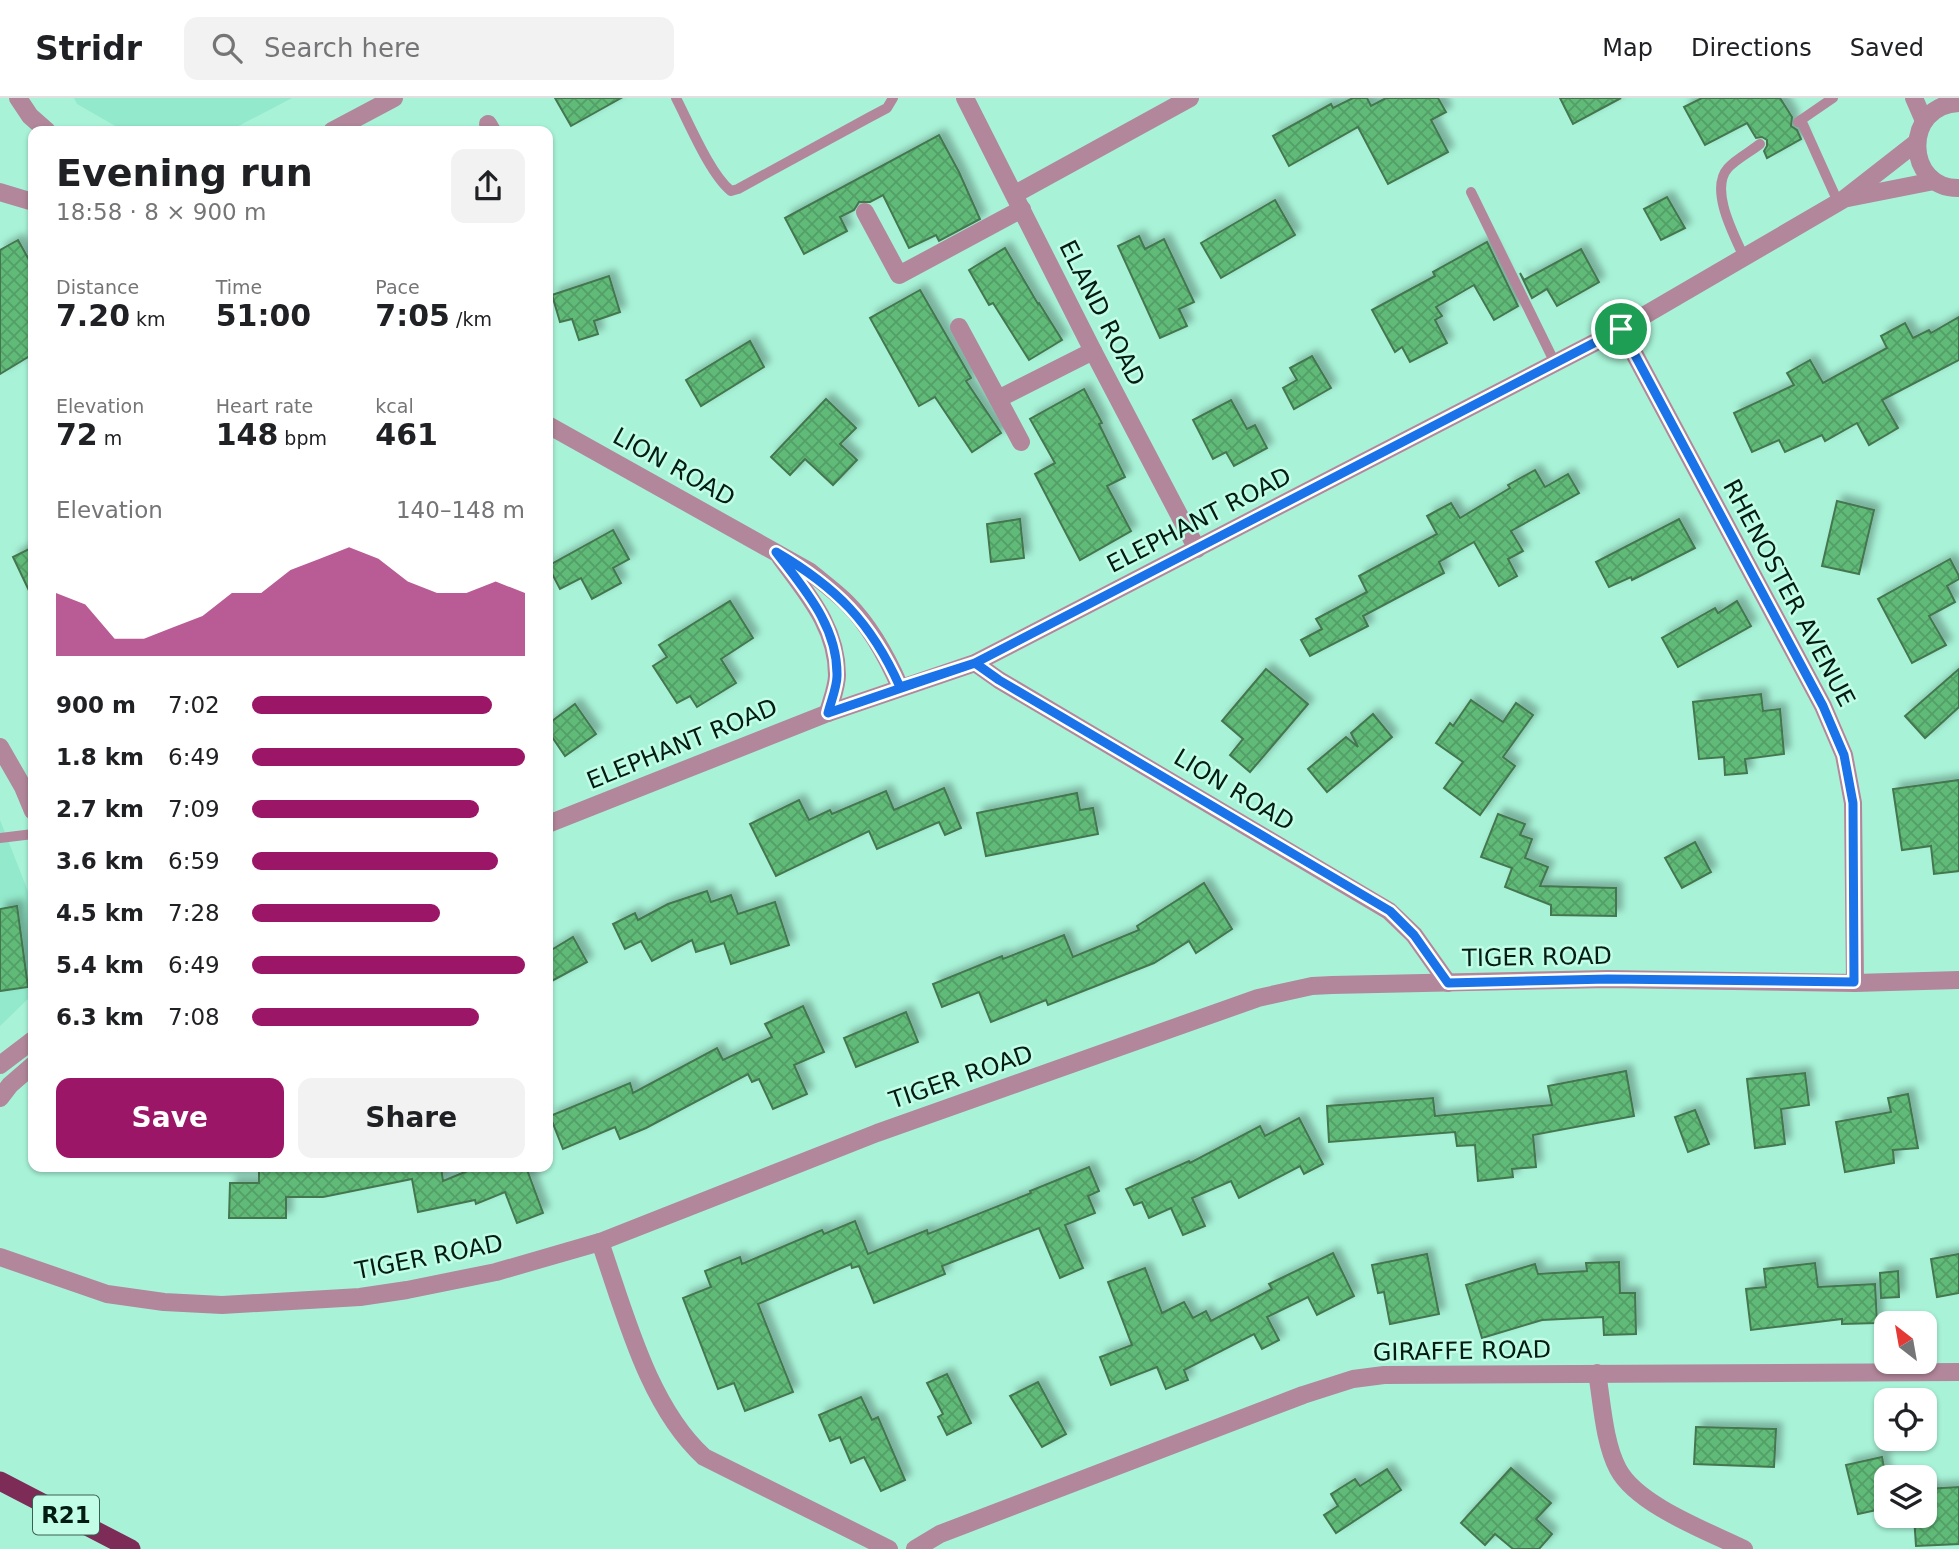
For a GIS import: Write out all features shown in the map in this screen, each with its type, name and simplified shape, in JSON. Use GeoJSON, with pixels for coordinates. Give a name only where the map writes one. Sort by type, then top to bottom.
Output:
{"type":"FeatureCollection","features":[{"type":"Feature","properties":{"kind":"highway","name":"R21"},"geometry":{"type":"LineString","coordinates":[[0,1481],[131,1549]]}},
{"type":"Feature","properties":{"kind":"street"},"geometry":{"type":"LineString","coordinates":[[18,98],[30,116],[41,126]]}},
{"type":"Feature","properties":{"kind":"street"},"geometry":{"type":"LineString","coordinates":[[341,126],[394,98]]}},
{"type":"Feature","properties":{"kind":"street","name":"ELAND ROAD"},"geometry":{"type":"LineString","coordinates":[[965,98],[1197,549]]}},
{"type":"Feature","properties":{"kind":"street"},"geometry":{"type":"LineString","coordinates":[[865,212],[899,275],[1190,98]]}},
{"type":"Feature","properties":{"kind":"street"},"geometry":{"type":"LineString","coordinates":[[1914,98],[1924,121]]}},
{"type":"Feature","properties":{"kind":"street"},"geometry":{"type":"LineString","coordinates":[[1957,190],[1934,180],[1924,170],[1918,157],[1917,142],[1924,121],[1933,112],[1959,103]]}},
{"type":"Feature","properties":{"kind":"street","name":"ELEPHANT ROAD"},"geometry":{"type":"LineString","coordinates":[[553,822],[828,713],[975,663],[1621,329],[1841,201],[1917,142]]}},
{"type":"Feature","properties":{"kind":"street","name":"ELEPHANT ROAD"},"geometry":{"type":"LineString","coordinates":[[1841,201],[1934,180]]}},
{"type":"Feature","properties":{"kind":"street"},"geometry":{"type":"LineString","coordinates":[[0,192],[28,200]]}},
{"type":"Feature","properties":{"kind":"street"},"geometry":{"type":"LineString","coordinates":[[959,327],[1021,442]]}},
{"type":"Feature","properties":{"kind":"street","name":"RHENOSTER AVENUE"},"geometry":{"type":"LineString","coordinates":[[1621,329],[1823,706],[1844,755],[1853,803],[1854,982]]}},
{"type":"Feature","properties":{"kind":"street"},"geometry":{"type":"LineString","coordinates":[[998,399],[1093,351]]}},
{"type":"Feature","properties":{"kind":"street","name":"LION ROAD"},"geometry":{"type":"LineString","coordinates":[[553,428],[809,571],[846,602],[888,660],[900,687]]}},
{"type":"Feature","properties":{"kind":"street","name":"LION ROAD"},"geometry":{"type":"LineString","coordinates":[[776,552],[816,606],[829,629],[838,677],[828,713]]}},
{"type":"Feature","properties":{"kind":"street","name":"LION ROAD"},"geometry":{"type":"LineString","coordinates":[[975,663],[999,680],[1390,911],[1414,935],[1448,983]]}},
{"type":"Feature","properties":{"kind":"street"},"geometry":{"type":"LineString","coordinates":[[0,747],[28,799]]}},
{"type":"Feature","properties":{"kind":"street","name":"TIGER ROAD"},"geometry":{"type":"LineString","coordinates":[[0,1257],[107,1294],[164,1303],[222,1305],[360,1297],[496,1272],[600,1242],[877,1133],[1258,998],[1312,986],[1608,979],[1854,982],[1959,980]]}},
{"type":"Feature","properties":{"kind":"street"},"geometry":{"type":"LineString","coordinates":[[0,1065],[28,1044]]}},
{"type":"Feature","properties":{"kind":"street"},"geometry":{"type":"LineString","coordinates":[[0,1098],[28,1069]]}},
{"type":"Feature","properties":{"kind":"street"},"geometry":{"type":"LineString","coordinates":[[600,1242],[658,1394],[686,1440],[704,1457],[889,1549]]}},
{"type":"Feature","properties":{"kind":"street","name":"GIRAFFE ROAD"},"geometry":{"type":"LineString","coordinates":[[915,1549],[940,1534],[1303,1395],[1353,1379],[1384,1375],[1959,1372]]}},
{"type":"Feature","properties":{"kind":"street"},"geometry":{"type":"LineString","coordinates":[[1597,1373],[1614,1460],[1633,1489],[1648,1501],[1744,1549]]}},
{"type":"Feature","properties":{"kind":"lane"},"geometry":{"type":"LineString","coordinates":[[676,98],[723,185],[731,191],[887,108],[893,98]]}},
{"type":"Feature","properties":{"kind":"lane"},"geometry":{"type":"LineString","coordinates":[[1833,98],[1798,122],[1841,201]]}},
{"type":"Feature","properties":{"kind":"lane"},"geometry":{"type":"LineString","coordinates":[[1744,257],[1723,205],[1720,184],[1727,168],[1760,144]]}},
{"type":"Feature","properties":{"kind":"lane"},"geometry":{"type":"LineString","coordinates":[[1471,192],[1555,363]]}},
{"type":"Feature","properties":{"kind":"lane"},"geometry":{"type":"LineString","coordinates":[[0,838],[28,835]]}},
{"type":"Feature","properties":{"kind":"shaded area"},"geometry":{"type":"Polygon","coordinates":[[[74,98],[292,98],[239,126],[115,126],[77,104],[74,98]]]}},
{"type":"Feature","properties":{"kind":"shaded area"},"geometry":{"type":"Polygon","coordinates":[[[0,820],[28,891],[28,999],[0,1026],[0,820]]]}},
{"type":"Feature","properties":{"kind":"building"},"geometry":{"type":"Polygon","coordinates":[[[555,98],[621,98],[571,126],[555,98]]]}},
{"type":"Feature","properties":{"kind":"building"},"geometry":{"type":"Polygon","coordinates":[[[1353,98],[1367,98],[1371,106],[1386,98],[1438,98],[1446,112],[1431,120],[1448,152],[1388,184],[1358,127],[1289,166],[1273,136],[1331,104],[1333,108],[1353,98]]]}},
{"type":"Feature","properties":{"kind":"building"},"geometry":{"type":"Polygon","coordinates":[[[1560,98],[1621,98],[1573,124],[1560,98]]]}},
{"type":"Feature","properties":{"kind":"building"},"geometry":{"type":"Polygon","coordinates":[[[1702,98],[1780,98],[1792,117],[1791,126],[1797,130],[1801,139],[1767,158],[1764,151],[1767,140],[1756,138],[1747,123],[1705,145],[1684,107],[1702,98]]]}},
{"type":"Feature","properties":{"kind":"building"},"geometry":{"type":"Polygon","coordinates":[[[939,135],[980,219],[939,241],[936,235],[909,248],[883,195],[870,202],[859,202],[854,210],[840,217],[847,231],[804,254],[785,218],[939,135]]]}},
{"type":"Feature","properties":{"kind":"building"},"geometry":{"type":"Polygon","coordinates":[[[1667,197],[1685,228],[1661,240],[1644,209],[1667,197]]]}},
{"type":"Feature","properties":{"kind":"building"},"geometry":{"type":"Polygon","coordinates":[[[1275,200],[1295,235],[1221,278],[1201,243],[1275,200]]]}},
{"type":"Feature","properties":{"kind":"building"},"geometry":{"type":"Polygon","coordinates":[[[1139,236],[1145,249],[1164,239],[1194,302],[1179,309],[1187,326],[1160,338],[1118,246],[1139,236]]]}},
{"type":"Feature","properties":{"kind":"building"},"geometry":{"type":"Polygon","coordinates":[[[18,240],[28,258],[28,357],[0,374],[0,250],[18,240]]]}},
{"type":"Feature","properties":{"kind":"building"},"geometry":{"type":"Polygon","coordinates":[[[1487,242],[1518,306],[1494,320],[1474,285],[1436,307],[1442,316],[1435,320],[1447,343],[1410,362],[1402,347],[1395,352],[1372,310],[1435,276],[1433,272],[1487,242]]]}},
{"type":"Feature","properties":{"kind":"building"},"geometry":{"type":"Polygon","coordinates":[[[1005,248],[1062,340],[1029,360],[993,303],[989,305],[969,270],[1005,248]]]}},
{"type":"Feature","properties":{"kind":"building"},"geometry":{"type":"Polygon","coordinates":[[[1581,249],[1599,282],[1557,306],[1547,289],[1532,298],[1520,273],[1524,280],[1581,249]]]}},
{"type":"Feature","properties":{"kind":"building"},"geometry":{"type":"Polygon","coordinates":[[[609,276],[620,312],[594,321],[598,334],[579,340],[572,319],[560,322],[553,295],[609,276]]]}},
{"type":"Feature","properties":{"kind":"building"},"geometry":{"type":"Polygon","coordinates":[[[920,290],[971,378],[966,381],[1001,433],[972,452],[935,397],[919,406],[870,318],[920,290]]]}},
{"type":"Feature","properties":{"kind":"building"},"geometry":{"type":"Polygon","coordinates":[[[1959,317],[1959,360],[1882,400],[1898,428],[1869,445],[1857,423],[1825,441],[1822,435],[1785,452],[1779,440],[1752,452],[1734,413],[1794,385],[1787,373],[1810,360],[1823,383],[1887,348],[1881,336],[1905,323],[1913,338],[1929,330],[1931,333],[1959,317]]]}},
{"type":"Feature","properties":{"kind":"building"},"geometry":{"type":"Polygon","coordinates":[[[750,341],[764,367],[701,406],[686,380],[750,341]]]}},
{"type":"Feature","properties":{"kind":"building"},"geometry":{"type":"Polygon","coordinates":[[[1312,356],[1331,388],[1294,409],[1283,388],[1297,380],[1290,368],[1312,356]]]}},
{"type":"Feature","properties":{"kind":"building"},"geometry":{"type":"Polygon","coordinates":[[[1084,389],[1125,477],[1107,486],[1131,531],[1080,560],[1035,474],[1055,463],[1030,419],[1084,389]]]}},
{"type":"Feature","properties":{"kind":"building"},"geometry":{"type":"Polygon","coordinates":[[[826,399],[856,428],[840,444],[857,460],[833,485],[805,459],[790,475],[771,457],[826,399]]]}},
{"type":"Feature","properties":{"kind":"building"},"geometry":{"type":"Polygon","coordinates":[[[1231,400],[1247,429],[1255,425],[1267,448],[1234,466],[1226,452],[1213,459],[1193,420],[1231,400]]]}},
{"type":"Feature","properties":{"kind":"building"},"geometry":{"type":"Polygon","coordinates":[[[1535,470],[1545,487],[1568,474],[1579,493],[1511,531],[1523,551],[1508,559],[1517,576],[1499,586],[1474,542],[1439,562],[1444,573],[1363,616],[1368,626],[1310,656],[1301,640],[1322,629],[1316,619],[1367,592],[1359,576],[1437,534],[1427,516],[1451,503],[1460,518],[1535,470]]]}},
{"type":"Feature","properties":{"kind":"building"},"geometry":{"type":"Polygon","coordinates":[[[1837,501],[1874,510],[1859,574],[1822,566],[1837,501]]]}},
{"type":"Feature","properties":{"kind":"building"},"geometry":{"type":"Polygon","coordinates":[[[1020,519],[1024,558],[991,562],[987,524],[1020,519]]]}},
{"type":"Feature","properties":{"kind":"building"},"geometry":{"type":"Polygon","coordinates":[[[1679,519],[1695,548],[1632,580],[1631,577],[1609,587],[1596,562],[1679,519]]]}},
{"type":"Feature","properties":{"kind":"building"},"geometry":{"type":"Polygon","coordinates":[[[613,530],[629,559],[613,568],[621,583],[592,599],[581,578],[560,589],[553,576],[553,563],[613,530]]]}},
{"type":"Feature","properties":{"kind":"building"},"geometry":{"type":"Polygon","coordinates":[[[28,550],[28,588],[13,557],[28,550]]]}},
{"type":"Feature","properties":{"kind":"building"},"geometry":{"type":"Polygon","coordinates":[[[1950,559],[1959,576],[1959,579],[1947,586],[1955,602],[1929,616],[1946,645],[1912,663],[1878,599],[1950,559]]]}},
{"type":"Feature","properties":{"kind":"building"},"geometry":{"type":"Polygon","coordinates":[[[730,601],[753,638],[721,659],[736,683],[697,707],[690,696],[677,703],[653,666],[667,657],[659,645],[730,601]]]}},
{"type":"Feature","properties":{"kind":"building"},"geometry":{"type":"Polygon","coordinates":[[[1737,601],[1751,626],[1678,667],[1662,638],[1715,608],[1718,613],[1737,601]]]}},
{"type":"Feature","properties":{"kind":"building"},"geometry":{"type":"Polygon","coordinates":[[[1266,669],[1308,704],[1250,772],[1230,755],[1243,739],[1222,721],[1266,669]]]}},
{"type":"Feature","properties":{"kind":"building"},"geometry":{"type":"Polygon","coordinates":[[[1959,669],[1959,707],[1925,738],[1905,716],[1959,669]]]}},
{"type":"Feature","properties":{"kind":"building"},"geometry":{"type":"Polygon","coordinates":[[[1761,694],[1763,711],[1780,709],[1784,754],[1745,759],[1747,773],[1725,775],[1724,757],[1699,759],[1693,702],[1761,694]]]}},
{"type":"Feature","properties":{"kind":"building"},"geometry":{"type":"Polygon","coordinates":[[[1471,700],[1503,722],[1516,703],[1533,715],[1503,757],[1515,766],[1480,815],[1444,788],[1463,762],[1436,743],[1450,723],[1453,726],[1471,700]]]}},
{"type":"Feature","properties":{"kind":"building"},"geometry":{"type":"Polygon","coordinates":[[[575,704],[596,734],[565,756],[553,738],[553,720],[575,704]]]}},
{"type":"Feature","properties":{"kind":"building"},"geometry":{"type":"Polygon","coordinates":[[[1373,714],[1392,737],[1327,792],[1308,769],[1346,737],[1358,747],[1351,733],[1373,714]]]}},
{"type":"Feature","properties":{"kind":"building"},"geometry":{"type":"Polygon","coordinates":[[[1959,780],[1959,871],[1934,874],[1931,846],[1902,850],[1893,789],[1959,780]]]}},
{"type":"Feature","properties":{"kind":"building"},"geometry":{"type":"Polygon","coordinates":[[[944,788],[961,828],[945,835],[939,822],[877,849],[869,831],[776,876],[750,824],[799,800],[809,820],[830,810],[832,814],[886,791],[894,810],[944,788]]]}},
{"type":"Feature","properties":{"kind":"building"},"geometry":{"type":"Polygon","coordinates":[[[1077,793],[1080,810],[1093,808],[1098,834],[986,856],[977,813],[1077,793]]]}},
{"type":"Feature","properties":{"kind":"building"},"geometry":{"type":"Polygon","coordinates":[[[1498,814],[1525,824],[1520,835],[1532,839],[1525,858],[1548,867],[1540,886],[1616,888],[1616,916],[1551,915],[1551,905],[1505,887],[1512,868],[1481,857],[1498,814]]]}},
{"type":"Feature","properties":{"kind":"building"},"geometry":{"type":"Polygon","coordinates":[[[1695,842],[1711,872],[1682,888],[1665,858],[1695,842]]]}},
{"type":"Feature","properties":{"kind":"building"},"geometry":{"type":"Polygon","coordinates":[[[1204,883],[1232,929],[1196,953],[1189,941],[1154,963],[1048,1005],[1046,1000],[991,1022],[979,992],[942,1007],[933,984],[1064,935],[1073,957],[1139,930],[1137,926],[1204,883]]]}},
{"type":"Feature","properties":{"kind":"building"},"geometry":{"type":"Polygon","coordinates":[[[707,891],[711,902],[731,895],[738,914],[775,902],[789,945],[731,964],[724,943],[696,952],[692,940],[652,961],[641,941],[625,949],[613,924],[635,913],[638,920],[668,904],[707,891]]]}},
{"type":"Feature","properties":{"kind":"building"},"geometry":{"type":"Polygon","coordinates":[[[17,906],[28,987],[0,991],[0,909],[17,906]]]}},
{"type":"Feature","properties":{"kind":"building"},"geometry":{"type":"Polygon","coordinates":[[[573,937],[587,962],[553,980],[553,949],[573,937]]]}},
{"type":"Feature","properties":{"kind":"building"},"geometry":{"type":"Polygon","coordinates":[[[803,1006],[824,1052],[794,1065],[807,1094],[773,1109],[759,1079],[752,1082],[748,1074],[620,1139],[615,1127],[563,1149],[553,1124],[553,1115],[630,1083],[633,1093],[717,1048],[723,1060],[772,1037],[765,1024],[803,1006]]]}},
{"type":"Feature","properties":{"kind":"building"},"geometry":{"type":"Polygon","coordinates":[[[906,1012],[918,1042],[856,1067],[844,1038],[906,1012]]]}},
{"type":"Feature","properties":{"kind":"building"},"geometry":{"type":"Polygon","coordinates":[[[1626,1071],[1634,1116],[1533,1135],[1536,1167],[1512,1169],[1513,1177],[1478,1181],[1475,1145],[1457,1146],[1455,1132],[1329,1142],[1327,1106],[1433,1098],[1435,1116],[1552,1105],[1548,1086],[1626,1071]]]}},
{"type":"Feature","properties":{"kind":"building"},"geometry":{"type":"Polygon","coordinates":[[[1805,1073],[1809,1105],[1781,1109],[1785,1144],[1755,1148],[1747,1079],[1805,1073]]]}},
{"type":"Feature","properties":{"kind":"building"},"geometry":{"type":"Polygon","coordinates":[[[1908,1094],[1918,1148],[1893,1150],[1894,1163],[1845,1172],[1836,1122],[1891,1112],[1888,1098],[1908,1094]]]}},
{"type":"Feature","properties":{"kind":"building"},"geometry":{"type":"Polygon","coordinates":[[[1695,1110],[1709,1144],[1688,1152],[1675,1117],[1695,1110]]]}},
{"type":"Feature","properties":{"kind":"building"},"geometry":{"type":"Polygon","coordinates":[[[1299,1118],[1323,1164],[1304,1174],[1300,1166],[1239,1198],[1231,1181],[1192,1198],[1205,1226],[1183,1235],[1171,1208],[1149,1218],[1142,1202],[1134,1205],[1126,1189],[1189,1161],[1190,1163],[1260,1126],[1265,1136],[1299,1118]]]}},
{"type":"Feature","properties":{"kind":"building"},"geometry":{"type":"Polygon","coordinates":[[[1089,1167],[1099,1191],[1088,1196],[1095,1213],[1065,1225],[1083,1268],[1060,1278],[1039,1228],[942,1266],[945,1274],[874,1303],[859,1266],[852,1268],[851,1264],[758,1304],[793,1392],[745,1411],[734,1383],[718,1389],[683,1298],[711,1287],[705,1271],[740,1257],[742,1264],[822,1230],[824,1234],[855,1221],[868,1254],[927,1230],[928,1234],[1089,1167]]]}},
{"type":"Feature","properties":{"kind":"building"},"geometry":{"type":"Polygon","coordinates":[[[259,1172],[442,1172],[443,1181],[465,1172],[528,1172],[543,1213],[517,1223],[505,1192],[476,1204],[475,1200],[418,1212],[412,1179],[323,1197],[286,1197],[286,1218],[229,1218],[230,1183],[259,1183],[259,1172]]]}},
{"type":"Feature","properties":{"kind":"building"},"geometry":{"type":"Polygon","coordinates":[[[1333,1253],[1354,1296],[1317,1315],[1308,1297],[1267,1317],[1279,1340],[1262,1349],[1254,1334],[1184,1370],[1188,1380],[1166,1389],[1157,1367],[1111,1385],[1100,1357],[1132,1345],[1108,1282],[1145,1268],[1162,1313],[1184,1302],[1193,1318],[1206,1311],[1211,1321],[1272,1289],[1269,1284],[1333,1253]]]}},
{"type":"Feature","properties":{"kind":"building"},"geometry":{"type":"Polygon","coordinates":[[[1427,1254],[1439,1314],[1390,1324],[1384,1292],[1378,1293],[1372,1265],[1427,1254]]]}},
{"type":"Feature","properties":{"kind":"building"},"geometry":{"type":"Polygon","coordinates":[[[1959,1254],[1959,1293],[1937,1297],[1931,1259],[1959,1254]]]}},
{"type":"Feature","properties":{"kind":"building"},"geometry":{"type":"Polygon","coordinates":[[[1619,1262],[1620,1293],[1635,1293],[1636,1334],[1604,1335],[1603,1317],[1542,1320],[1482,1338],[1466,1285],[1535,1264],[1538,1274],[1587,1271],[1586,1263],[1619,1262]]]}},
{"type":"Feature","properties":{"kind":"building"},"geometry":{"type":"Polygon","coordinates":[[[1815,1263],[1818,1287],[1875,1284],[1874,1323],[1842,1324],[1842,1319],[1751,1330],[1746,1289],[1766,1287],[1764,1269],[1815,1263]]]}},
{"type":"Feature","properties":{"kind":"building"},"geometry":{"type":"Polygon","coordinates":[[[1898,1271],[1899,1297],[1881,1298],[1880,1273],[1898,1271]]]}},
{"type":"Feature","properties":{"kind":"building"},"geometry":{"type":"Polygon","coordinates":[[[947,1374],[971,1423],[947,1435],[938,1417],[943,1414],[927,1383],[947,1374]]]}},
{"type":"Feature","properties":{"kind":"building"},"geometry":{"type":"Polygon","coordinates":[[[1038,1382],[1066,1434],[1042,1447],[1010,1396],[1038,1382]]]}},
{"type":"Feature","properties":{"kind":"building"},"geometry":{"type":"Polygon","coordinates":[[[861,1397],[872,1420],[878,1417],[905,1480],[881,1491],[864,1457],[851,1463],[840,1437],[830,1441],[819,1415],[861,1397]]]}},
{"type":"Feature","properties":{"kind":"building"},"geometry":{"type":"Polygon","coordinates":[[[1696,1427],[1776,1429],[1774,1467],[1694,1464],[1696,1427]]]}},
{"type":"Feature","properties":{"kind":"building"},"geometry":{"type":"Polygon","coordinates":[[[1882,1457],[1884,1465],[1874,1465],[1874,1511],[1858,1514],[1846,1465],[1882,1457]]]}},
{"type":"Feature","properties":{"kind":"building"},"geometry":{"type":"Polygon","coordinates":[[[1511,1468],[1551,1503],[1536,1519],[1552,1534],[1539,1549],[1513,1549],[1495,1534],[1485,1545],[1461,1523],[1511,1468]]]}},
{"type":"Feature","properties":{"kind":"building"},"geometry":{"type":"Polygon","coordinates":[[[1387,1469],[1401,1490],[1336,1533],[1324,1515],[1338,1506],[1331,1494],[1355,1479],[1360,1486],[1387,1469]]]}},
{"type":"Feature","properties":{"kind":"building"},"geometry":{"type":"Polygon","coordinates":[[[1959,1487],[1959,1544],[1916,1546],[1915,1528],[1937,1528],[1937,1488],[1959,1487]]]}},
{"type":"Feature","properties":{"kind":"route"},"geometry":{"type":"LineString","coordinates":[[1621,329],[975,663],[900,687],[888,660],[846,602],[809,571],[776,552],[816,606],[829,629],[838,677],[828,713],[975,663],[999,680],[1390,911],[1414,935],[1448,983],[1608,979],[1854,982],[1853,803],[1844,755],[1823,706],[1621,329]]}}]}
